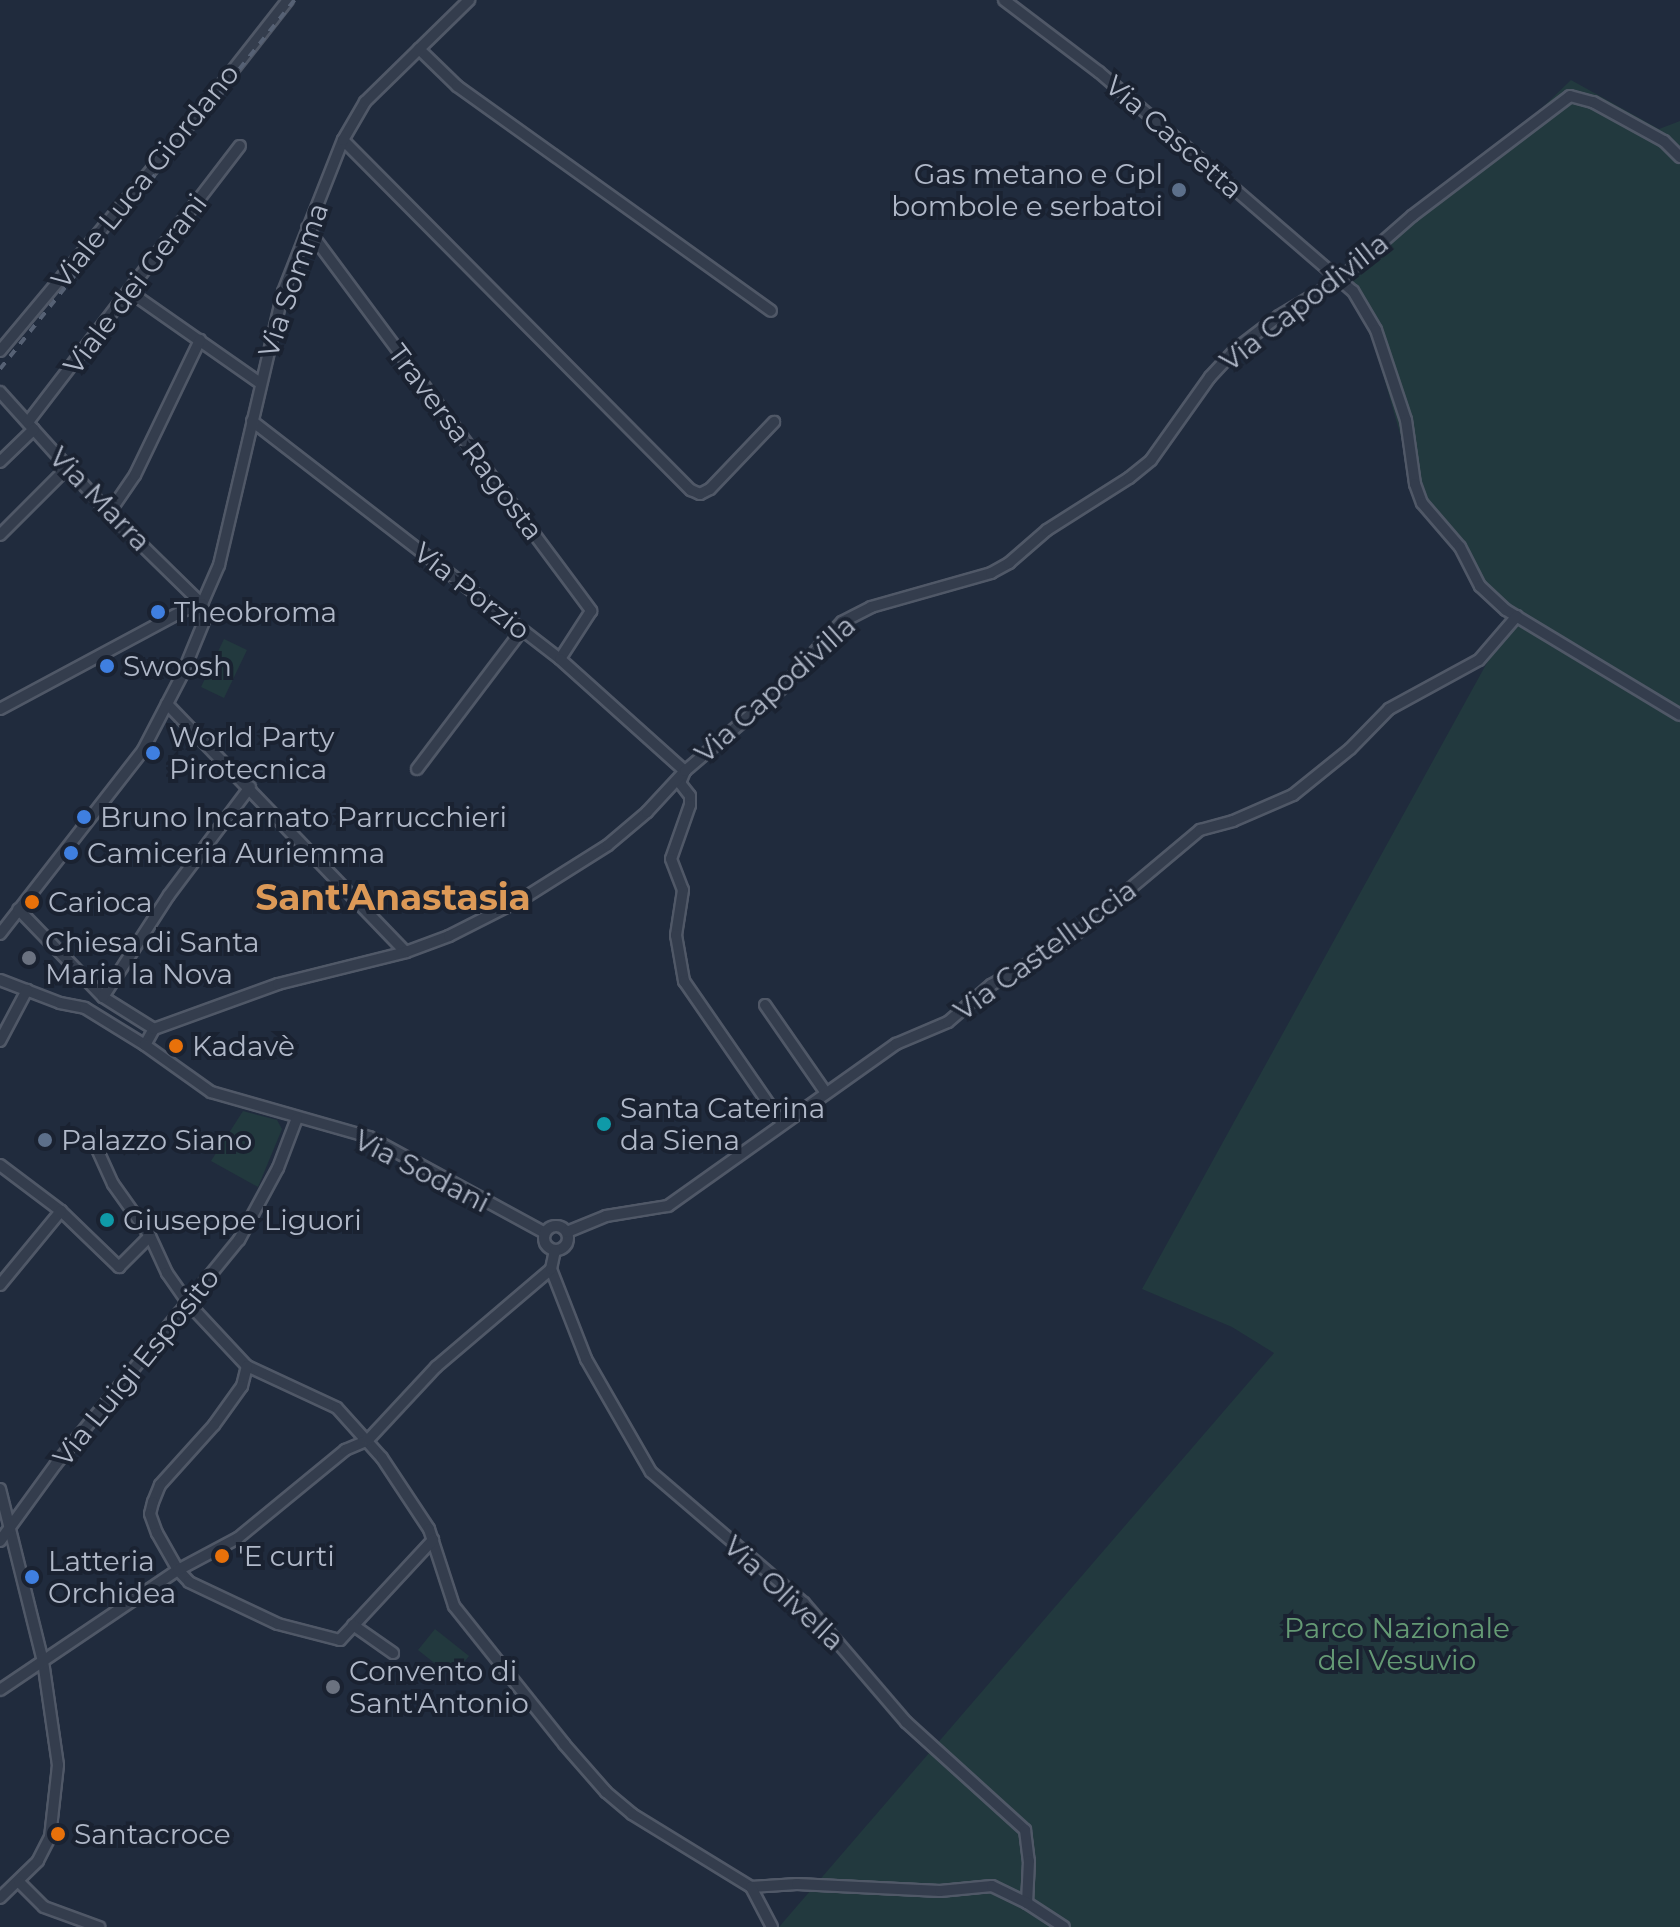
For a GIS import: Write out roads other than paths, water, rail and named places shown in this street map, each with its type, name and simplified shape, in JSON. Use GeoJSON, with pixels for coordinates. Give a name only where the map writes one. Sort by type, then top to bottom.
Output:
{"type":"FeatureCollection","features":[{"type":"Feature","properties":{"kind":"street","name":"Viale Luca Giordano"},"geometry":{"type":"LineString","coordinates":[[0,351],[204,107],[288,0]]}},
{"type":"Feature","properties":{"kind":"street","name":"Via Somma"},"geometry":{"type":"LineString","coordinates":[[0,934],[143,750],[205,619],[202,604],[219,565],[283,292],[343,140],[365,102],[469,0]]}},
{"type":"Feature","properties":{"kind":"street","name":"Via Cascetta"},"geometry":{"type":"LineString","coordinates":[[1004,0],[1099,72],[1353,291],[1376,330],[1406,420],[1415,484],[1422,503],[1460,547],[1480,586],[1517,616],[1680,715]]}},
{"type":"Feature","properties":{"kind":"street"},"geometry":{"type":"LineString","coordinates":[[419,49],[457,86],[771,311]]}},
{"type":"Feature","properties":{"kind":"street","name":"Via Capodivilla"},"geometry":{"type":"LineString","coordinates":[[154,1029],[278,984],[406,952],[449,936],[563,875],[608,845],[647,812],[685,771],[781,689],[823,640],[852,615],[909,595],[991,573],[1009,563],[1047,530],[1129,478],[1151,460],[1210,377],[1236,349],[1279,316],[1339,280],[1412,216],[1570,96],[1593,102],[1652,134],[1680,157]]}},
{"type":"Feature","properties":{"kind":"street"},"geometry":{"type":"LineString","coordinates":[[343,140],[691,490],[700,494],[710,489],[774,422]]}},
{"type":"Feature","properties":{"kind":"street","name":"Viale dei Gerani"},"geometry":{"type":"LineString","coordinates":[[0,462],[240,146]]}},
{"type":"Feature","properties":{"kind":"street","name":"Traversa Ragosta"},"geometry":{"type":"LineString","coordinates":[[307,228],[591,611],[560,659]]}},
{"type":"Feature","properties":{"kind":"street"},"geometry":{"type":"LineString","coordinates":[[130,292],[260,383]]}},
{"type":"Feature","properties":{"kind":"street"},"geometry":{"type":"LineString","coordinates":[[109,513],[135,475],[200,340]]}},
{"type":"Feature","properties":{"kind":"street","name":"Via Marra"},"geometry":{"type":"LineString","coordinates":[[0,392],[109,513],[202,604]]}},
{"type":"Feature","properties":{"kind":"street","name":"Via Porzio"},"geometry":{"type":"LineString","coordinates":[[252,421],[560,659],[685,771]]}},
{"type":"Feature","properties":{"kind":"street"},"geometry":{"type":"LineString","coordinates":[[0,535],[68,467]]}},
{"type":"Feature","properties":{"kind":"street"},"geometry":{"type":"LineString","coordinates":[[0,709],[176,614],[202,604]]}},
{"type":"Feature","properties":{"kind":"street","name":"Via Castelluccia"},"geometry":{"type":"LineString","coordinates":[[567,1232],[595,1220],[636,1209],[668,1206],[896,1044],[948,1022],[991,985],[1070,939],[1106,905],[1200,830],[1293,795],[1359,741],[1389,709],[1479,660],[1517,616]]}},
{"type":"Feature","properties":{"kind":"street"},"geometry":{"type":"LineString","coordinates":[[417,769],[522,630]]}},
{"type":"Feature","properties":{"kind":"street"},"geometry":{"type":"LineString","coordinates":[[167,704],[406,952]]}},
{"type":"Feature","properties":{"kind":"street"},"geometry":{"type":"LineString","coordinates":[[685,771],[680,783],[690,796],[690,805],[671,859],[683,890],[676,935],[684,981],[782,1123]]}},
{"type":"Feature","properties":{"kind":"street"},"geometry":{"type":"LineString","coordinates":[[103,997],[161,907],[250,787]]}},
{"type":"Feature","properties":{"kind":"street"},"geometry":{"type":"LineString","coordinates":[[18,909],[103,997],[154,1029],[145,1045]]}},
{"type":"Feature","properties":{"kind":"street","name":"Via Sodani"},"geometry":{"type":"LineString","coordinates":[[0,980],[85,1008],[145,1045],[197,1085],[250,1106],[369,1137],[545,1233]]}},
{"type":"Feature","properties":{"kind":"street"},"geometry":{"type":"LineString","coordinates":[[0,1041],[27,990]]}},
{"type":"Feature","properties":{"kind":"street"},"geometry":{"type":"LineString","coordinates":[[765,1005],[826,1093]]}},
{"type":"Feature","properties":{"kind":"street","name":"Via Luigi Esposito"},"geometry":{"type":"LineString","coordinates":[[0,1541],[73,1443],[247,1226],[278,1168],[297,1118]]}},
{"type":"Feature","properties":{"kind":"street"},"geometry":{"type":"LineString","coordinates":[[93,1140],[113,1184],[150,1236],[167,1273],[188,1303],[247,1366],[337,1408],[368,1440],[418,1511],[433,1540],[454,1606],[606,1792],[632,1814],[751,1887],[772,1927]]}},
{"type":"Feature","properties":{"kind":"street"},"geometry":{"type":"LineString","coordinates":[[0,1165],[61,1211],[119,1267],[150,1236]]}},
{"type":"Feature","properties":{"kind":"street"},"geometry":{"type":"LineString","coordinates":[[0,1285],[61,1211]]}},
{"type":"Feature","properties":{"kind":"street"},"geometry":{"type":"LineString","coordinates":[[0,1690],[178,1570],[238,1538],[345,1450],[368,1440],[436,1367],[551,1269],[555,1250],[567,1243],[567,1232],[558,1225],[545,1233],[545,1244],[555,1250]]}},
{"type":"Feature","properties":{"kind":"street","name":"Via Olivella"},"geometry":{"type":"LineString","coordinates":[[551,1269],[586,1359],[651,1472],[804,1603],[906,1722],[1025,1830],[1029,1861],[1027,1903]]}},
{"type":"Feature","properties":{"kind":"street"},"geometry":{"type":"LineString","coordinates":[[247,1366],[242,1386],[214,1425],[160,1485],[153,1502],[150,1514],[154,1524],[178,1570],[189,1582],[278,1624],[340,1640],[433,1540]]}},
{"type":"Feature","properties":{"kind":"street"},"geometry":{"type":"LineString","coordinates":[[0,1489],[12,1526],[43,1661],[58,1765],[50,1837],[38,1861],[0,1898]]}},
{"type":"Feature","properties":{"kind":"street"},"geometry":{"type":"LineString","coordinates":[[353,1625],[393,1653]]}},
{"type":"Feature","properties":{"kind":"street"},"geometry":{"type":"LineString","coordinates":[[19,1882],[44,1907],[99,1927]]}},
{"type":"Feature","properties":{"kind":"street"},"geometry":{"type":"LineString","coordinates":[[751,1887],[797,1884],[940,1891],[992,1886],[1027,1903],[1064,1927]]}},
{"type":"Feature","properties":{"kind":"railway"},"geometry":{"type":"LineString","coordinates":[[0,369],[295,0]]}},
{"type":"Feature","properties":{"kind":"place","name":"Gas metano e Gpl bombole e serbatoi"},"geometry":{"type":"Point","coordinates":[1179,190]}},
{"type":"Feature","properties":{"kind":"place","name":"Theobroma"},"geometry":{"type":"Point","coordinates":[158,612]}},
{"type":"Feature","properties":{"kind":"place","name":"Swoosh"},"geometry":{"type":"Point","coordinates":[107,666]}},
{"type":"Feature","properties":{"kind":"place","name":"World Party Pirotecnica"},"geometry":{"type":"Point","coordinates":[153,753]}},
{"type":"Feature","properties":{"kind":"place","name":"Bruno Incarnato Parrucchieri"},"geometry":{"type":"Point","coordinates":[84,817]}},
{"type":"Feature","properties":{"kind":"place","name":"Camiceria Auriemma"},"geometry":{"type":"Point","coordinates":[71,853]}},
{"type":"Feature","properties":{"kind":"place","name":"Carioca"},"geometry":{"type":"Point","coordinates":[32,902]}},
{"type":"Feature","properties":{"kind":"place","name":"Chiesa di Santa Maria la Nova"},"geometry":{"type":"Point","coordinates":[29,958]}},
{"type":"Feature","properties":{"kind":"place","name":"Kadavè"},"geometry":{"type":"Point","coordinates":[176,1046]}},
{"type":"Feature","properties":{"kind":"place","name":"Santa Caterina da Siena"},"geometry":{"type":"Point","coordinates":[604,1124]}},
{"type":"Feature","properties":{"kind":"place","name":"Palazzo Siano"},"geometry":{"type":"Point","coordinates":[45,1140]}},
{"type":"Feature","properties":{"kind":"place","name":"Giuseppe Liguori"},"geometry":{"type":"Point","coordinates":[107,1220]}},
{"type":"Feature","properties":{"kind":"place","name":"'E curti"},"geometry":{"type":"Point","coordinates":[222,1556]}},
{"type":"Feature","properties":{"kind":"place","name":"Latteria Orchidea"},"geometry":{"type":"Point","coordinates":[32,1577]}},
{"type":"Feature","properties":{"kind":"place","name":"Convento di Sant'Antonio"},"geometry":{"type":"Point","coordinates":[333,1687]}},
{"type":"Feature","properties":{"kind":"place","name":"Santacroce"},"geometry":{"type":"Point","coordinates":[58,1834]}},
{"type":"Feature","properties":{"kind":"district","name":"Sant'Anastasia"},"geometry":{"type":"Point","coordinates":[393,898]}},
{"type":"Feature","properties":{"kind":"park label","name":"Parco Nazionale del Vesuvio"},"geometry":{"type":"Point","coordinates":[1397,1644]}}]}
